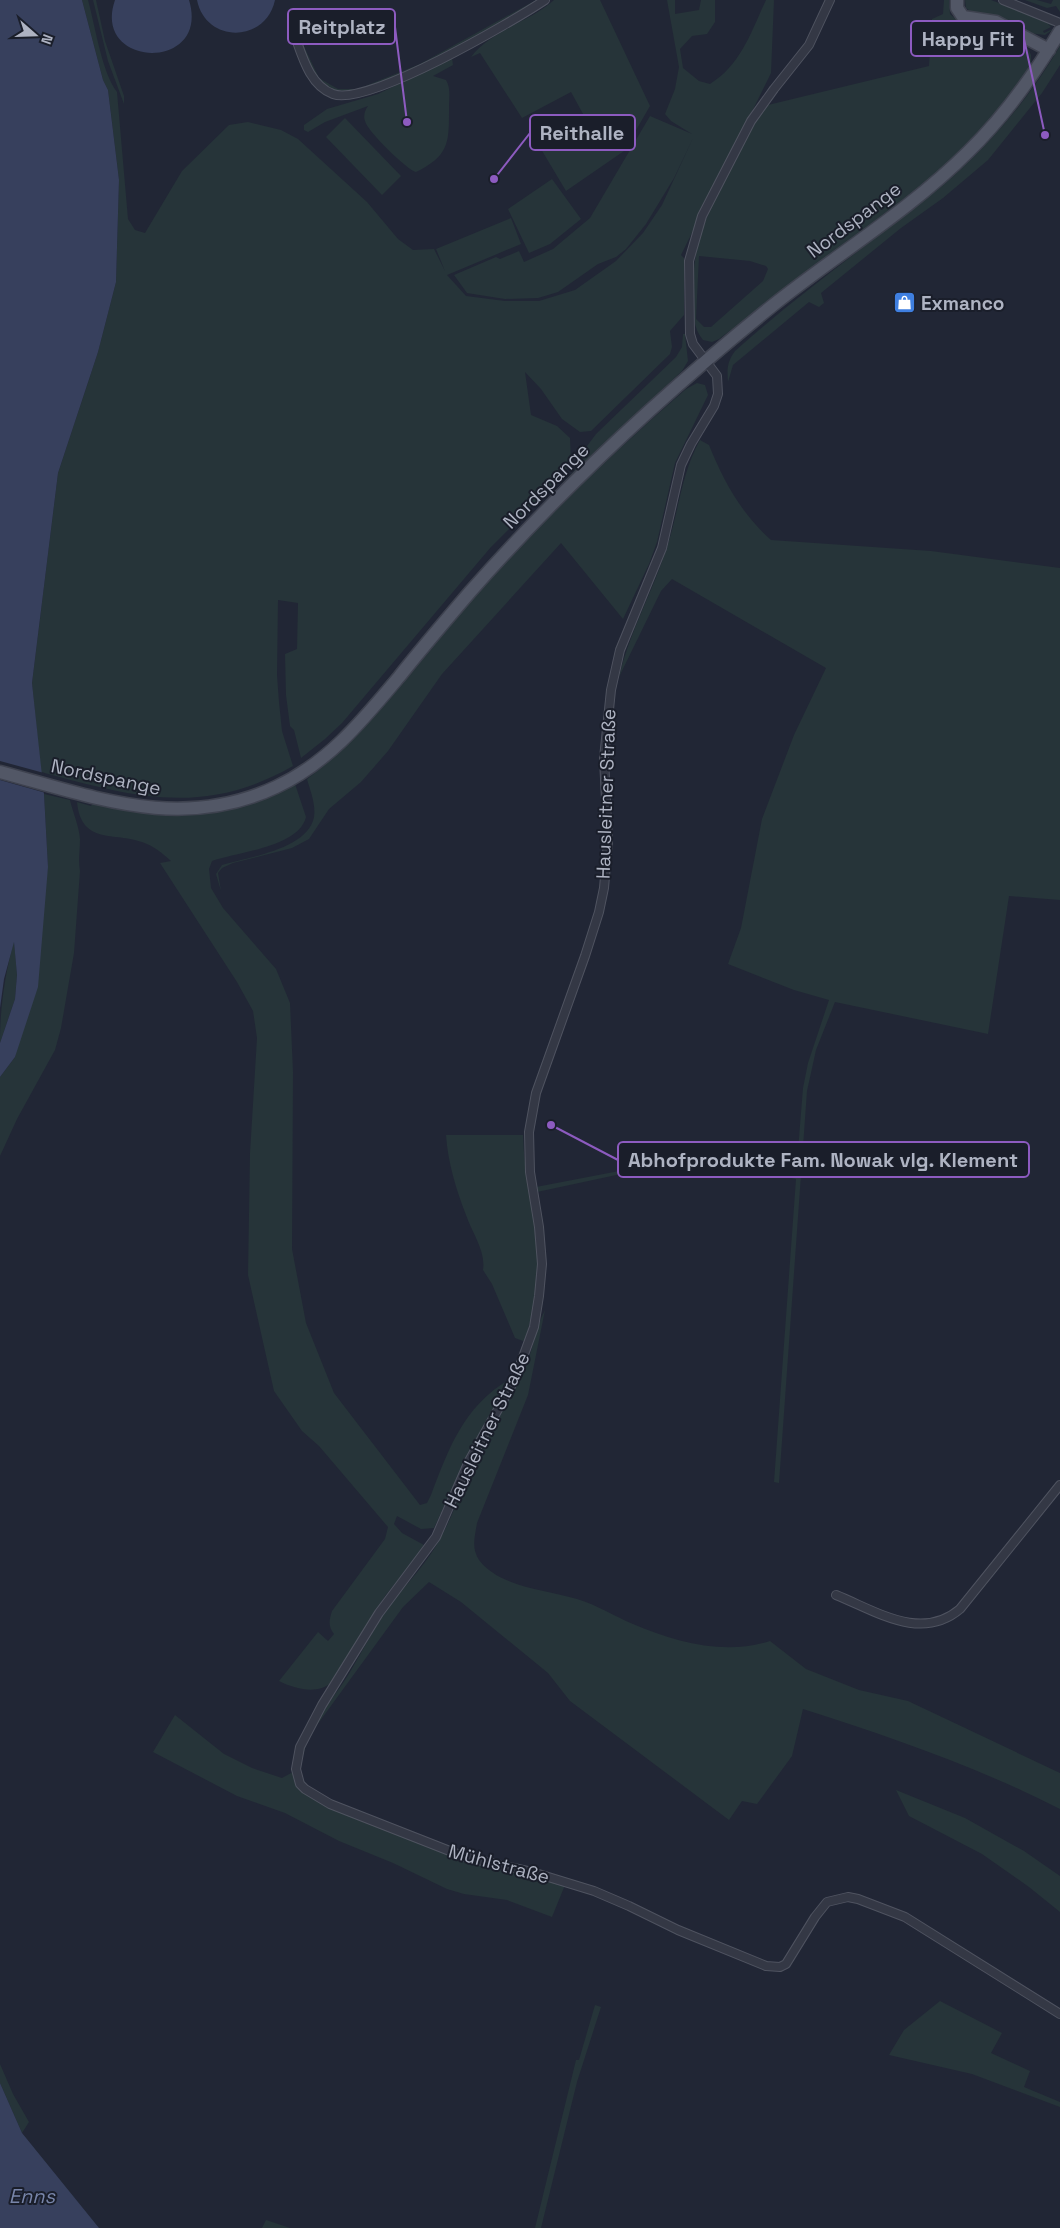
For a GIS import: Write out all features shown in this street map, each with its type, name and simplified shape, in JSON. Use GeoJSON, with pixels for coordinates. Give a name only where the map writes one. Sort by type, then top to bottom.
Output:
{"type":"FeatureCollection","features":[{"type":"Feature","properties":{"kind":"main road"},"geometry":{"type":"LineString","coordinates":[[956,0],[956,8],[964,17],[996,22],[1049,50]]}},
{"type":"Feature","properties":{"kind":"main road","name":"Nordspange"},"geometry":{"type":"LineString","coordinates":[[0,772],[133,806],[163,809],[210,807],[234,802],[276,788],[313,766],[353,731],[471,592],[539,518],[645,415],[774,304],[918,196],[952,168],[1005,111],[1049,50],[1060,31]]}},
{"type":"Feature","properties":{"kind":"street"},"geometry":{"type":"LineString","coordinates":[[296,39],[310,74],[317,83],[332,94],[349,96],[368,92],[390,83],[458,51],[545,0]]}},
{"type":"Feature","properties":{"kind":"street","name":"Hausleitner Straße"},"geometry":{"type":"LineString","coordinates":[[322,1705],[379,1613],[436,1537],[469,1461],[514,1379],[534,1327],[542,1264],[528,1151],[531,1112],[542,1073],[599,912],[608,852],[604,758],[611,690],[620,650],[662,548],[681,465],[716,400],[718,382],[706,361],[693,344],[689,328],[689,261],[702,216],[751,121],[809,45],[830,0]]}},
{"type":"Feature","properties":{"kind":"street"},"geometry":{"type":"LineString","coordinates":[[1003,0],[1060,23]]}},
{"type":"Feature","properties":{"kind":"street"},"geometry":{"type":"LineString","coordinates":[[836,1595],[899,1621],[923,1624],[942,1621],[960,1609],[1060,1485]]}},
{"type":"Feature","properties":{"kind":"street","name":"Mühlstraße"},"geometry":{"type":"LineString","coordinates":[[322,1705],[304,1738],[296,1762],[300,1784],[320,1799],[465,1857],[532,1872],[594,1891],[750,1961],[766,1966],[780,1967],[786,1964],[815,1917],[827,1902],[848,1897],[858,1899],[905,1917],[1060,2014]]}},
{"type":"Feature","properties":{"kind":"shaded area"},"geometry":{"type":"Polygon","coordinates":[[[82,0],[88,0],[103,61],[117,92],[128,219],[135,230],[145,233],[182,171],[229,125],[248,122],[281,130],[298,139],[367,202],[398,239],[413,250],[434,249],[445,271],[436,249],[511,218],[521,244],[447,275],[466,296],[505,301],[539,301],[575,290],[616,261],[643,233],[662,205],[694,136],[674,178],[646,224],[626,249],[616,257],[598,264],[558,292],[538,298],[505,299],[467,293],[454,275],[496,257],[500,259],[519,251],[524,262],[553,249],[590,218],[650,116],[692,134],[671,121],[665,114],[675,89],[679,67],[667,0],[675,0],[675,14],[699,10],[701,0],[715,0],[715,22],[707,34],[692,36],[680,49],[683,68],[699,81],[710,84],[721,76],[737,58],[750,36],[766,0],[774,0],[771,73],[681,255],[684,258],[684,315],[670,331],[672,347],[670,354],[591,431],[580,432],[562,419],[541,389],[525,372],[531,415],[557,426],[570,438],[571,460],[564,474],[491,547],[342,723],[301,758],[294,730],[290,726],[286,695],[285,654],[297,649],[298,603],[278,600],[277,675],[279,702],[282,731],[293,766],[260,782],[229,792],[198,797],[168,798],[138,795],[41,772],[32,683],[58,473],[98,352],[116,282],[119,180],[108,90],[103,80],[82,0]]]}},
{"type":"Feature","properties":{"kind":"shaded area"},"geometry":{"type":"Polygon","coordinates":[[[93,0],[96,0],[105,41],[124,96],[124,104],[108,61],[93,0]]]}},
{"type":"Feature","properties":{"kind":"shaded area"},"geometry":{"type":"Polygon","coordinates":[[[539,0],[468,42],[436,58],[404,73],[362,88],[420,64],[539,0]]]}},
{"type":"Feature","properties":{"kind":"shaded area"},"geometry":{"type":"Polygon","coordinates":[[[554,0],[600,0],[650,106],[624,151],[566,191],[541,149],[588,123],[571,92],[522,118],[480,53],[471,57],[489,40],[544,8],[554,0]]]}},
{"type":"Feature","properties":{"kind":"shaded area"},"geometry":{"type":"Polygon","coordinates":[[[944,0],[949,0],[950,14],[962,25],[982,25],[993,28],[1008,33],[1026,44],[1031,55],[1031,62],[1021,82],[977,135],[934,176],[719,339],[712,342],[703,340],[695,326],[693,311],[693,279],[699,242],[710,210],[750,131],[763,111],[768,105],[929,66],[932,19],[943,14],[944,0]],[[699,256],[696,319],[704,327],[711,327],[763,281],[768,269],[766,266],[750,261],[699,256]]]}},
{"type":"Feature","properties":{"kind":"shaded area"},"geometry":{"type":"Polygon","coordinates":[[[965,0],[991,0],[1054,24],[1052,26],[1048,24],[1051,27],[1043,31],[1044,33],[1055,28],[1045,35],[1029,33],[973,13],[966,8],[965,0]]]}},
{"type":"Feature","properties":{"kind":"shaded area"},"geometry":{"type":"Polygon","coordinates":[[[1025,0],[1037,0],[1051,4],[1053,0],[1060,0],[1060,12],[1056,6],[1047,8],[1025,0]]]}},
{"type":"Feature","properties":{"kind":"shaded area"},"geometry":{"type":"Polygon","coordinates":[[[300,38],[319,78],[338,89],[355,89],[350,90],[332,89],[325,85],[315,74],[311,67],[300,38]]]}},
{"type":"Feature","properties":{"kind":"shaded area"},"geometry":{"type":"Polygon","coordinates":[[[1060,46],[1060,65],[1042,93],[988,160],[943,198],[901,228],[821,293],[824,303],[819,307],[809,302],[733,365],[728,382],[728,366],[735,351],[793,302],[927,198],[960,170],[1014,112],[1060,46]]]}},
{"type":"Feature","properties":{"kind":"shaded area"},"geometry":{"type":"Polygon","coordinates":[[[452,58],[453,65],[433,76],[446,80],[449,86],[448,138],[436,160],[416,172],[396,158],[367,126],[364,117],[368,106],[325,122],[308,132],[304,130],[304,125],[327,109],[378,94],[452,58]]]}},
{"type":"Feature","properties":{"kind":"shaded area"},"geometry":{"type":"Polygon","coordinates":[[[345,118],[401,176],[382,195],[326,137],[345,118]]]}},
{"type":"Feature","properties":{"kind":"shaded area"},"geometry":{"type":"Polygon","coordinates":[[[552,179],[581,219],[550,244],[529,253],[508,209],[552,179]]]}},
{"type":"Feature","properties":{"kind":"shaded area"},"geometry":{"type":"Polygon","coordinates":[[[683,334],[685,334],[688,361],[682,371],[591,457],[340,738],[303,766],[346,728],[493,556],[574,471],[587,446],[596,434],[676,357],[682,347],[683,334]]]}},
{"type":"Feature","properties":{"kind":"shaded area"},"geometry":{"type":"Polygon","coordinates":[[[697,383],[705,385],[708,395],[675,463],[657,542],[649,564],[623,619],[561,543],[442,674],[388,751],[361,782],[329,809],[309,839],[292,848],[233,863],[222,868],[218,873],[221,891],[216,874],[222,865],[276,850],[301,837],[309,828],[314,817],[314,807],[307,779],[331,759],[376,714],[478,593],[553,513],[658,413],[686,389],[697,383]]]}},
{"type":"Feature","properties":{"kind":"shaded area"},"geometry":{"type":"Polygon","coordinates":[[[700,440],[709,445],[727,484],[742,508],[771,540],[931,551],[1060,568],[1060,900],[1009,896],[988,1034],[835,1002],[816,1050],[807,1091],[779,1483],[774,1482],[796,1179],[741,1168],[691,1163],[635,1171],[537,1192],[536,1187],[692,1157],[744,1164],[796,1175],[803,1088],[808,1063],[829,1000],[794,990],[728,964],[741,928],[762,819],[794,735],[826,668],[672,579],[661,591],[619,677],[629,643],[667,547],[684,479],[700,440]]]}},
{"type":"Feature","properties":{"kind":"shaded area"},"geometry":{"type":"Polygon","coordinates":[[[295,784],[306,817],[301,827],[280,842],[212,861],[209,869],[211,888],[223,908],[276,969],[290,1003],[293,1072],[292,1249],[306,1323],[334,1393],[420,1505],[427,1503],[459,1430],[480,1403],[508,1380],[465,1461],[434,1528],[421,1529],[397,1516],[394,1524],[402,1533],[424,1545],[385,1596],[345,1659],[341,1671],[335,1680],[319,1689],[310,1690],[300,1689],[279,1681],[318,1632],[328,1641],[334,1634],[330,1623],[332,1611],[385,1539],[388,1527],[319,1446],[302,1431],[274,1391],[248,1275],[250,1153],[257,1038],[253,1011],[237,982],[160,863],[171,861],[158,850],[146,844],[132,839],[92,831],[85,825],[80,816],[77,802],[91,806],[93,803],[148,813],[196,814],[243,806],[295,784]]]}},
{"type":"Feature","properties":{"kind":"shaded area"},"geometry":{"type":"Polygon","coordinates":[[[44,794],[70,800],[80,839],[80,871],[74,953],[61,1028],[55,1050],[17,1119],[0,1156],[0,1077],[15,1057],[48,867],[44,794]]]}},
{"type":"Feature","properties":{"kind":"shaded area"},"geometry":{"type":"Polygon","coordinates":[[[14,940],[17,975],[15,999],[0,1043],[4,991],[14,940]]]}},
{"type":"Feature","properties":{"kind":"shaded area"},"geometry":{"type":"Polygon","coordinates":[[[446,1135],[523,1135],[525,1166],[537,1242],[538,1267],[533,1309],[525,1340],[523,1341],[515,1338],[492,1284],[483,1270],[481,1249],[466,1215],[453,1176],[446,1135]]]}},
{"type":"Feature","properties":{"kind":"shaded area"},"geometry":{"type":"Polygon","coordinates":[[[545,1310],[528,1395],[477,1523],[474,1542],[475,1551],[479,1560],[488,1569],[511,1582],[584,1601],[649,1631],[683,1641],[700,1645],[735,1647],[770,1641],[806,1669],[859,1690],[908,1701],[1060,1773],[1060,1809],[966,1766],[868,1730],[803,1709],[792,1756],[757,1804],[742,1801],[729,1820],[570,1701],[548,1673],[461,1602],[429,1582],[403,1607],[309,1736],[301,1763],[304,1745],[312,1729],[350,1672],[385,1612],[424,1563],[441,1537],[478,1453],[524,1371],[545,1310]]]}},
{"type":"Feature","properties":{"kind":"shaded area"},"geometry":{"type":"Polygon","coordinates":[[[175,1715],[224,1754],[252,1768],[282,1778],[293,1772],[296,1780],[307,1794],[493,1865],[565,1885],[552,1917],[507,1900],[464,1894],[447,1889],[393,1863],[339,1841],[285,1813],[237,1796],[153,1752],[175,1715]]]}},
{"type":"Feature","properties":{"kind":"shaded area"},"geometry":{"type":"Polygon","coordinates":[[[896,1790],[965,1818],[1024,1851],[1060,1876],[1060,1912],[1029,1887],[982,1854],[909,1816],[896,1790]]]}},
{"type":"Feature","properties":{"kind":"shaded area"},"geometry":{"type":"Polygon","coordinates":[[[940,2001],[1002,2033],[991,2053],[1030,2071],[1024,2087],[1060,2102],[1060,2107],[972,2074],[889,2055],[904,2030],[940,2001]]]}},
{"type":"Feature","properties":{"kind":"shaded area"},"geometry":{"type":"Polygon","coordinates":[[[595,2005],[601,2007],[577,2082],[541,2228],[535,2228],[576,2060],[579,2060],[595,2005]]]}},
{"type":"Feature","properties":{"kind":"shaded area"},"geometry":{"type":"Polygon","coordinates":[[[0,2064],[13,2094],[29,2122],[22,2133],[0,2083],[0,2064]]]}},
{"type":"Feature","properties":{"kind":"shaded area"},"geometry":{"type":"Polygon","coordinates":[[[266,2220],[290,2228],[262,2228],[266,2220]]]}},
{"type":"Feature","properties":{"kind":"water"},"geometry":{"type":"Polygon","coordinates":[[[0,0],[82,0],[103,80],[108,90],[119,180],[116,282],[98,352],[58,473],[32,683],[44,794],[48,867],[38,987],[15,1057],[0,1077],[0,1043],[15,999],[17,975],[14,942],[4,979],[0,1008],[0,0]]]}},
{"type":"Feature","properties":{"kind":"water"},"geometry":{"type":"Polygon","coordinates":[[[115,0],[189,0],[191,24],[183,40],[169,50],[151,53],[134,49],[120,39],[112,23],[115,0]]]}},
{"type":"Feature","properties":{"kind":"water"},"geometry":{"type":"Polygon","coordinates":[[[197,0],[275,0],[269,14],[260,24],[249,30],[236,33],[223,31],[212,25],[203,14],[197,0]]]}},
{"type":"Feature","properties":{"kind":"water","name":"Enns"},"geometry":{"type":"Polygon","coordinates":[[[0,2083],[22,2133],[99,2228],[0,2228],[0,2083]]]}},
{"type":"Feature","properties":{"kind":"pier"},"geometry":{"type":"Polygon","coordinates":[[[0,761],[44,773],[46,793],[0,780],[0,761]]]}},
{"type":"Feature","properties":{"kind":"place","name":"Reitplatz"},"geometry":{"type":"Point","coordinates":[407,122]}},
{"type":"Feature","properties":{"kind":"place","name":"Happy Fit"},"geometry":{"type":"Point","coordinates":[1045,135]}},
{"type":"Feature","properties":{"kind":"place","name":"Reithalle"},"geometry":{"type":"Point","coordinates":[494,179]}},
{"type":"Feature","properties":{"kind":"place","name":"Exmanco"},"geometry":{"type":"Point","coordinates":[905,303]}},
{"type":"Feature","properties":{"kind":"place","name":"Abhofprodukte Fam. Nowak vlg. Klement"},"geometry":{"type":"Point","coordinates":[551,1125]}}]}
